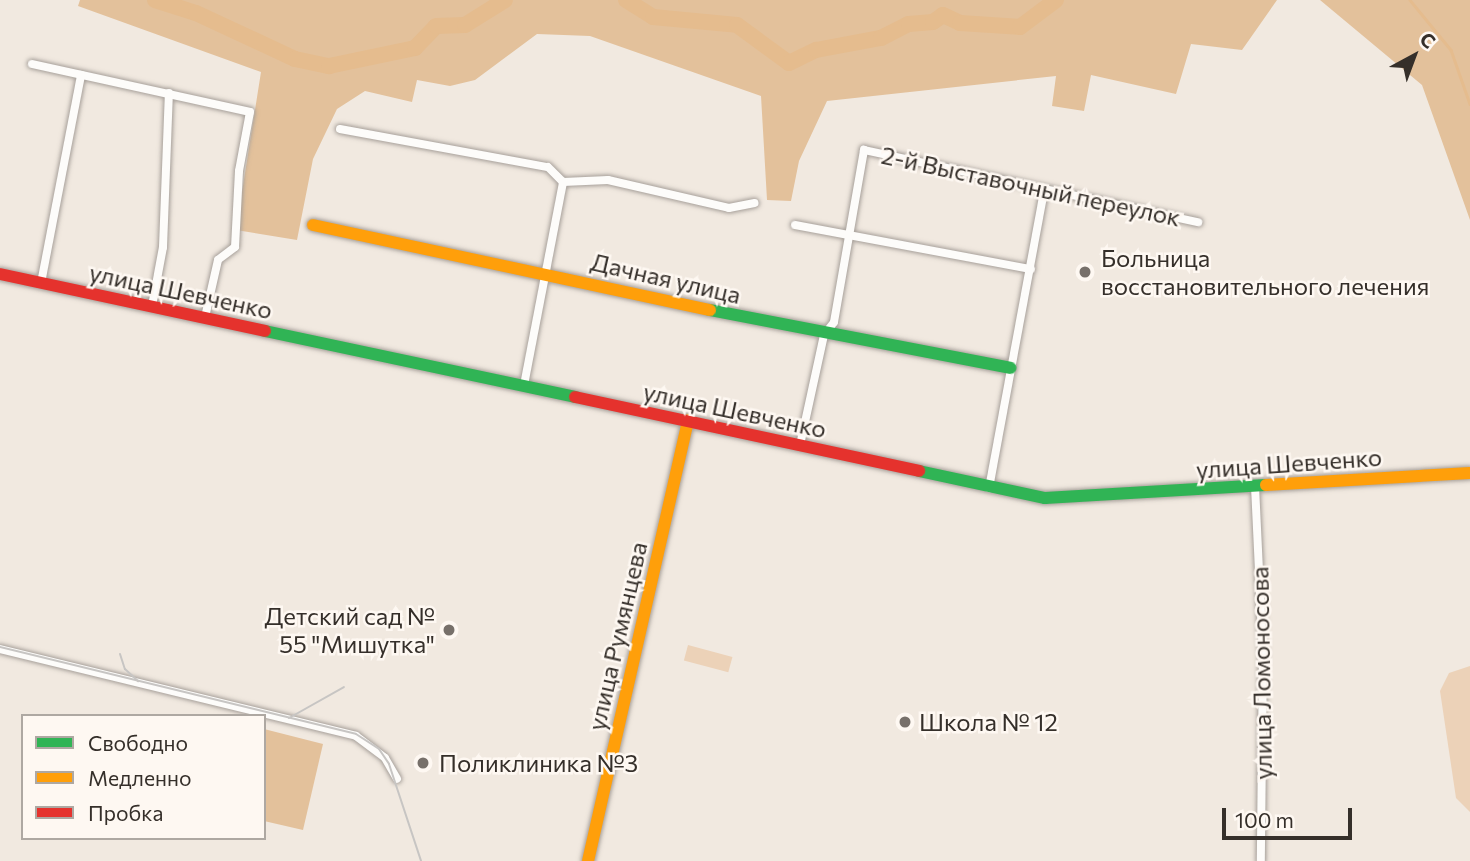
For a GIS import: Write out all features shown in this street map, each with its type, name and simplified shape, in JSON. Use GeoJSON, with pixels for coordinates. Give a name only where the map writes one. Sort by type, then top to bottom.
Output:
{"type":"FeatureCollection","features":[{"type":"Feature","properties":{"kind":"main road","name":"Дачная улица"},"geometry":{"type":"LineString","coordinates":[[313,225],[546,273],[824,335],[1010,368]]}},
{"type":"Feature","properties":{"kind":"main road","name":"улица Шевченко"},"geometry":{"type":"LineString","coordinates":[[0,274],[1045,498],[1470,472]]}},
{"type":"Feature","properties":{"kind":"main road","name":"улица Румянцева"},"geometry":{"type":"LineString","coordinates":[[588,861],[688,420]]}},
{"type":"Feature","properties":{"kind":"street"},"geometry":{"type":"LineString","coordinates":[[32,64],[250,112],[239,171],[235,247],[218,260],[205,317]]}},
{"type":"Feature","properties":{"kind":"street"},"geometry":{"type":"LineString","coordinates":[[41,283],[81,75]]}},
{"type":"Feature","properties":{"kind":"street"},"geometry":{"type":"LineString","coordinates":[[152,306],[163,247],[169,93]]}},
{"type":"Feature","properties":{"kind":"street"},"geometry":{"type":"LineString","coordinates":[[340,129],[548,167],[563,182],[608,180],[730,208],[755,203]]}},
{"type":"Feature","properties":{"kind":"street","name":"2-й Выставочный переулок"},"geometry":{"type":"LineString","coordinates":[[850,234],[864,150],[1044,192],[1198,222]]}},
{"type":"Feature","properties":{"kind":"street"},"geometry":{"type":"LineString","coordinates":[[524,385],[563,182]]}},
{"type":"Feature","properties":{"kind":"street"},"geometry":{"type":"LineString","coordinates":[[989,488],[1044,192]]}},
{"type":"Feature","properties":{"kind":"street"},"geometry":{"type":"LineString","coordinates":[[795,225],[1031,269]]}},
{"type":"Feature","properties":{"kind":"street"},"geometry":{"type":"LineString","coordinates":[[800,445],[824,335],[834,322],[850,234]]}},
{"type":"Feature","properties":{"kind":"street","name":"улица Ломоносова"},"geometry":{"type":"LineString","coordinates":[[1255,486],[1263,663],[1261,861]]}},
{"type":"Feature","properties":{"kind":"street"},"geometry":{"type":"LineString","coordinates":[[0,649],[356,736],[384,758],[397,779]]}},
{"type":"Feature","properties":{"kind":"shaded area"},"geometry":{"type":"Polygon","coordinates":[[[80,0],[1277,0],[1242,50],[1191,44],[1176,94],[1091,75],[1084,111],[1052,106],[1056,76],[827,101],[799,161],[791,201],[767,200],[761,96],[590,36],[537,34],[475,80],[450,86],[417,80],[412,102],[365,91],[337,109],[313,159],[297,240],[236,230],[261,72],[78,6],[80,0]]]}},
{"type":"Feature","properties":{"kind":"shaded area"},"geometry":{"type":"Polygon","coordinates":[[[1320,0],[1470,0],[1470,220],[1422,85],[1320,0]]]}},
{"type":"Feature","properties":{"kind":"shaded area"},"geometry":{"type":"Polygon","coordinates":[[[688,645],[732,657],[728,672],[684,660],[688,645]]]}},
{"type":"Feature","properties":{"kind":"shaded area"},"geometry":{"type":"Polygon","coordinates":[[[1470,666],[1470,812],[1456,798],[1440,691],[1449,673],[1470,666]]]}},
{"type":"Feature","properties":{"kind":"shaded area"},"geometry":{"type":"Polygon","coordinates":[[[266,730],[323,744],[303,830],[266,821],[266,730]]]}},
{"type":"Feature","properties":{"kind":"waterway"},"geometry":{"type":"LineString","coordinates":[[155,0],[196,13],[295,59],[329,66],[415,48],[436,26],[465,25],[505,0]]}},
{"type":"Feature","properties":{"kind":"waterway"},"geometry":{"type":"LineString","coordinates":[[626,0],[653,17],[737,25],[789,63],[816,50],[881,38],[909,24],[933,22],[943,15],[960,23],[1020,27],[1056,0]]}},
{"type":"Feature","properties":{"kind":"waterway"},"geometry":{"type":"LineString","coordinates":[[1410,0],[1451,50],[1470,104]]}},
{"type":"Feature","properties":{"kind":"tram line"},"geometry":{"type":"LineString","coordinates":[[0,647],[356,734],[379,749],[389,764],[421,861]]}},
{"type":"Feature","properties":{"kind":"tram line"},"geometry":{"type":"LineString","coordinates":[[120,654],[125,669],[138,681]]}},
{"type":"Feature","properties":{"kind":"tram line"},"geometry":{"type":"LineString","coordinates":[[289,718],[344,687]]}},
{"type":"Feature","properties":{"kind":"traffic: fast"},"geometry":{"type":"LineString","coordinates":[[710,310],[1010,368]]}},
{"type":"Feature","properties":{"kind":"traffic: fast"},"geometry":{"type":"LineString","coordinates":[[265,331],[575,397]]}},
{"type":"Feature","properties":{"kind":"traffic: fast"},"geometry":{"type":"LineString","coordinates":[[919,471],[1045,498],[1266,485]]}},
{"type":"Feature","properties":{"kind":"traffic: slow"},"geometry":{"type":"LineString","coordinates":[[313,225],[710,310]]}},
{"type":"Feature","properties":{"kind":"traffic: slow"},"geometry":{"type":"LineString","coordinates":[[588,861],[688,420]]}},
{"type":"Feature","properties":{"kind":"traffic: slow"},"geometry":{"type":"LineString","coordinates":[[1266,485],[1470,473]]}},
{"type":"Feature","properties":{"kind":"traffic: jam"},"geometry":{"type":"LineString","coordinates":[[0,274],[265,331]]}},
{"type":"Feature","properties":{"kind":"traffic: jam"},"geometry":{"type":"LineString","coordinates":[[575,397],[919,471]]}},
{"type":"Feature","properties":{"kind":"place","name":"Больница восстановительного лечения"},"geometry":{"type":"Point","coordinates":[1085,272]}},
{"type":"Feature","properties":{"kind":"place","name":"Детский сад № 55 \"Мишутка\""},"geometry":{"type":"Point","coordinates":[449,630]}},
{"type":"Feature","properties":{"kind":"place","name":"Школа № 12"},"geometry":{"type":"Point","coordinates":[905,722]}},
{"type":"Feature","properties":{"kind":"place","name":"Поликлиника №3"},"geometry":{"type":"Point","coordinates":[423,763]}}]}
